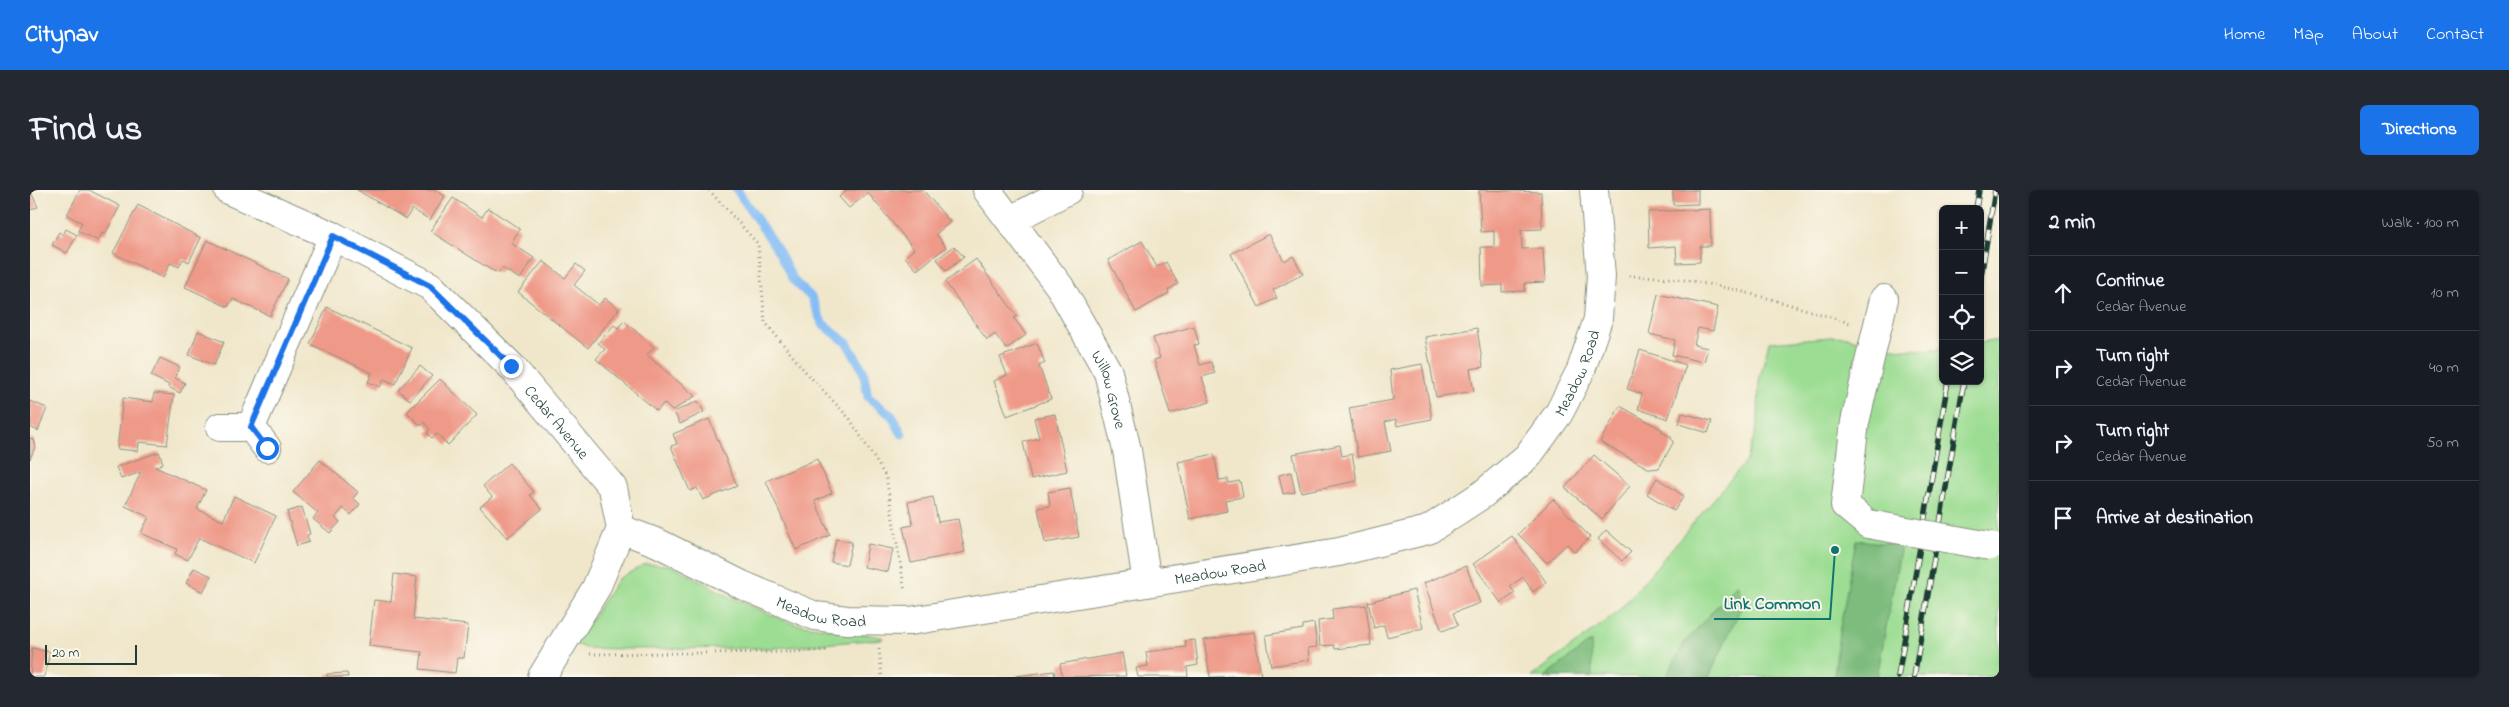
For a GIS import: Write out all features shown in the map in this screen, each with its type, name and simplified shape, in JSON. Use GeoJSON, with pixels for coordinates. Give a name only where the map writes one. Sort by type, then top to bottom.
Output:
{"type":"FeatureCollection","features":[{"type":"Feature","properties":{"kind":"street","name":"Cedar Avenue"},"geometry":{"type":"LineString","coordinates":[[228,190],[333,236],[430,286],[511,366],[613,488],[621,529]]}},
{"type":"Feature","properties":{"kind":"street","name":"Willow Grove"},"geometry":{"type":"LineString","coordinates":[[987,190],[1060,286],[1108,372],[1128,450],[1147,583]]}},
{"type":"Feature","properties":{"kind":"street"},"geometry":{"type":"LineString","coordinates":[[1011,220],[1068,190]]}},
{"type":"Feature","properties":{"kind":"street","name":"Meadow Road"},"geometry":{"type":"LineString","coordinates":[[621,529],[658,544],[742,585],[815,616],[847,620],[910,621],[1339,552],[1428,530],[1483,494],[1526,457],[1559,413],[1582,370],[1598,319],[1601,276],[1594,190]]}},
{"type":"Feature","properties":{"kind":"street"},"geometry":{"type":"LineString","coordinates":[[251,427],[333,236]]}},
{"type":"Feature","properties":{"kind":"street"},"geometry":{"type":"LineString","coordinates":[[1884,299],[1855,422],[1845,505],[1868,524],[1995,546]]}},
{"type":"Feature","properties":{"kind":"street"},"geometry":{"type":"LineString","coordinates":[[220,427],[251,427]]}},
{"type":"Feature","properties":{"kind":"street"},"geometry":{"type":"LineString","coordinates":[[251,427],[267,448]]}},
{"type":"Feature","properties":{"kind":"street"},"geometry":{"type":"LineString","coordinates":[[548,666],[596,588],[621,529]]}},
{"type":"Feature","properties":{"kind":"path"},"geometry":{"type":"LineString","coordinates":[[709,190],[758,244],[765,322],[804,370],[850,419],[886,476],[910,621]]}},
{"type":"Feature","properties":{"kind":"path"},"geometry":{"type":"LineString","coordinates":[[1601,276],[1659,275],[1769,298],[1851,323],[1852,332]]}},
{"type":"Feature","properties":{"kind":"path"},"geometry":{"type":"LineString","coordinates":[[873,646],[887,645]]}},
{"type":"Feature","properties":{"kind":"path"},"geometry":{"type":"LineString","coordinates":[[878,646],[882,677]]}},
{"type":"Feature","properties":{"kind":"path"},"geometry":{"type":"LineString","coordinates":[[548,666],[693,652],[790,652],[836,649]]}},
{"type":"Feature","properties":{"kind":"green space"},"geometry":{"type":"Polygon","coordinates":[[[1843,336],[1892,348],[1917,350],[1939,348],[1939,385],[1984,385],[1984,342],[1999,340],[1999,677],[1531,677],[1617,613],[1747,460],[1758,424],[1759,381],[1769,342],[1843,336]]]}},
{"type":"Feature","properties":{"kind":"green space"},"geometry":{"type":"Polygon","coordinates":[[[1856,540],[1901,545],[1877,677],[1834,677],[1839,633],[1856,540]]]}},
{"type":"Feature","properties":{"kind":"green space"},"geometry":{"type":"Polygon","coordinates":[[[645,564],[671,565],[734,599],[791,623],[882,637],[883,639],[775,648],[619,649],[585,648],[575,644],[618,579],[645,564]]]}},
{"type":"Feature","properties":{"kind":"green space"},"geometry":{"type":"Polygon","coordinates":[[[1737,584],[1743,603],[1709,677],[1666,677],[1685,642],[1737,584]]]}},
{"type":"Feature","properties":{"kind":"green space"},"geometry":{"type":"Polygon","coordinates":[[[1591,641],[1592,677],[1545,677],[1550,673],[1591,641]]]}},
{"type":"Feature","properties":{"kind":"building"},"geometry":{"type":"Polygon","coordinates":[[[30,190],[38,207],[30,210],[30,190]]]}},
{"type":"Feature","properties":{"kind":"building"},"geometry":{"type":"Polygon","coordinates":[[[80,190],[89,190],[120,206],[105,234],[102,233],[98,241],[78,231],[82,223],[67,215],[80,190]]]}},
{"type":"Feature","properties":{"kind":"building"},"geometry":{"type":"Polygon","coordinates":[[[357,190],[435,190],[445,196],[430,220],[412,209],[406,219],[357,190]]]}},
{"type":"Feature","properties":{"kind":"building"},"geometry":{"type":"Polygon","coordinates":[[[847,190],[923,190],[950,222],[936,234],[946,247],[917,270],[905,257],[914,249],[868,193],[849,208],[839,197],[847,190]]]}},
{"type":"Feature","properties":{"kind":"building"},"geometry":{"type":"Polygon","coordinates":[[[1479,190],[1541,192],[1542,229],[1521,230],[1522,249],[1543,248],[1545,282],[1525,283],[1525,291],[1502,292],[1502,285],[1482,286],[1481,247],[1494,247],[1494,231],[1481,232],[1479,190]]]}},
{"type":"Feature","properties":{"kind":"building"},"geometry":{"type":"Polygon","coordinates":[[[1673,190],[1698,190],[1698,204],[1673,205],[1673,190]]]}},
{"type":"Feature","properties":{"kind":"building"},"geometry":{"type":"Polygon","coordinates":[[[453,198],[482,217],[488,208],[520,229],[511,243],[534,258],[520,279],[502,268],[499,273],[491,270],[430,231],[453,198]]]}},
{"type":"Feature","properties":{"kind":"building"},"geometry":{"type":"Polygon","coordinates":[[[138,205],[201,238],[189,262],[183,259],[179,267],[170,263],[163,278],[113,253],[138,205]]]}},
{"type":"Feature","properties":{"kind":"building"},"geometry":{"type":"Polygon","coordinates":[[[1710,209],[1711,246],[1700,246],[1700,262],[1677,263],[1676,246],[1649,248],[1648,212],[1710,209]]]}},
{"type":"Feature","properties":{"kind":"building"},"geometry":{"type":"Polygon","coordinates":[[[66,229],[77,235],[67,253],[52,245],[59,232],[63,235],[66,229]]]}},
{"type":"Feature","properties":{"kind":"building"},"geometry":{"type":"Polygon","coordinates":[[[1269,234],[1284,261],[1293,256],[1303,274],[1273,290],[1277,298],[1259,307],[1231,254],[1269,234]]]}},
{"type":"Feature","properties":{"kind":"building"},"geometry":{"type":"Polygon","coordinates":[[[207,240],[288,279],[270,316],[233,299],[228,307],[185,287],[207,240]]]}},
{"type":"Feature","properties":{"kind":"building"},"geometry":{"type":"Polygon","coordinates":[[[1142,241],[1157,267],[1166,262],[1178,284],[1168,290],[1169,293],[1136,312],[1108,260],[1142,241]]]}},
{"type":"Feature","properties":{"kind":"building"},"geometry":{"type":"Polygon","coordinates":[[[954,246],[964,257],[946,271],[937,259],[954,246]]]}},
{"type":"Feature","properties":{"kind":"building"},"geometry":{"type":"Polygon","coordinates":[[[976,259],[1017,316],[1014,318],[1026,335],[1006,349],[995,334],[987,340],[945,282],[976,259]]]}},
{"type":"Feature","properties":{"kind":"building"},"geometry":{"type":"Polygon","coordinates":[[[543,261],[565,278],[576,264],[585,271],[574,285],[599,305],[605,298],[619,309],[588,348],[518,292],[543,261]]]}},
{"type":"Feature","properties":{"kind":"building"},"geometry":{"type":"Polygon","coordinates":[[[1658,294],[1718,307],[1713,331],[1698,328],[1694,345],[1708,348],[1704,362],[1672,355],[1675,340],[1649,334],[1658,294]]]}},
{"type":"Feature","properties":{"kind":"building"},"geometry":{"type":"Polygon","coordinates":[[[327,307],[412,348],[395,384],[384,379],[380,387],[368,382],[372,373],[310,344],[327,307]]]}},
{"type":"Feature","properties":{"kind":"building"},"geometry":{"type":"Polygon","coordinates":[[[624,321],[654,347],[647,355],[695,396],[672,411],[664,403],[657,411],[596,359],[605,349],[598,343],[614,325],[618,328],[624,321]]]}},
{"type":"Feature","properties":{"kind":"building"},"geometry":{"type":"Polygon","coordinates":[[[1194,326],[1199,344],[1194,345],[1200,365],[1211,362],[1215,373],[1202,377],[1210,402],[1170,414],[1154,360],[1160,358],[1153,338],[1194,326]]]}},
{"type":"Feature","properties":{"kind":"building"},"geometry":{"type":"Polygon","coordinates":[[[1477,328],[1483,367],[1470,369],[1474,391],[1436,397],[1425,337],[1477,328]]]}},
{"type":"Feature","properties":{"kind":"building"},"geometry":{"type":"Polygon","coordinates":[[[198,331],[224,342],[214,365],[189,355],[198,331]]]}},
{"type":"Feature","properties":{"kind":"building"},"geometry":{"type":"Polygon","coordinates":[[[1037,343],[1045,363],[1039,366],[1051,399],[1007,416],[994,381],[1007,375],[1000,357],[1037,343]]]}},
{"type":"Feature","properties":{"kind":"building"},"geometry":{"type":"Polygon","coordinates":[[[1640,350],[1686,365],[1668,419],[1638,409],[1642,394],[1627,389],[1640,350]]]}},
{"type":"Feature","properties":{"kind":"building"},"geometry":{"type":"Polygon","coordinates":[[[160,358],[180,367],[175,378],[185,383],[180,393],[151,376],[160,358]]]}},
{"type":"Feature","properties":{"kind":"building"},"geometry":{"type":"Polygon","coordinates":[[[1422,364],[1432,419],[1397,426],[1396,419],[1385,422],[1391,451],[1358,457],[1349,408],[1393,400],[1390,370],[1422,364]]]}},
{"type":"Feature","properties":{"kind":"building"},"geometry":{"type":"Polygon","coordinates":[[[420,366],[432,376],[410,400],[398,390],[420,366]]]}},
{"type":"Feature","properties":{"kind":"building"},"geometry":{"type":"Polygon","coordinates":[[[440,379],[477,415],[448,445],[437,434],[432,438],[427,433],[430,429],[424,422],[421,426],[407,412],[440,379]]]}},
{"type":"Feature","properties":{"kind":"building"},"geometry":{"type":"Polygon","coordinates":[[[154,393],[174,395],[167,445],[139,442],[138,451],[117,449],[123,398],[153,402],[154,393]]]}},
{"type":"Feature","properties":{"kind":"building"},"geometry":{"type":"Polygon","coordinates":[[[30,401],[47,408],[38,431],[30,427],[30,401]]]}},
{"type":"Feature","properties":{"kind":"building"},"geometry":{"type":"Polygon","coordinates":[[[698,401],[704,412],[680,424],[674,412],[698,401]]]}},
{"type":"Feature","properties":{"kind":"building"},"geometry":{"type":"Polygon","coordinates":[[[1620,406],[1663,430],[1662,432],[1671,437],[1673,443],[1659,468],[1650,469],[1600,442],[1620,406]]]}},
{"type":"Feature","properties":{"kind":"building"},"geometry":{"type":"Polygon","coordinates":[[[1682,413],[1712,421],[1708,433],[1679,424],[1682,413]]]}},
{"type":"Feature","properties":{"kind":"building"},"geometry":{"type":"Polygon","coordinates":[[[1055,414],[1067,471],[1031,479],[1023,442],[1039,438],[1034,418],[1055,414]]]}},
{"type":"Feature","properties":{"kind":"building"},"geometry":{"type":"Polygon","coordinates":[[[709,419],[737,486],[703,500],[697,488],[690,491],[671,446],[677,444],[673,434],[709,419]]]}},
{"type":"Feature","properties":{"kind":"building"},"geometry":{"type":"Polygon","coordinates":[[[30,438],[33,439],[35,447],[30,459],[30,438]]]}},
{"type":"Feature","properties":{"kind":"building"},"geometry":{"type":"Polygon","coordinates":[[[1340,445],[1342,456],[1352,454],[1357,481],[1301,492],[1293,454],[1340,445]]]}},
{"type":"Feature","properties":{"kind":"building"},"geometry":{"type":"Polygon","coordinates":[[[159,452],[163,463],[155,467],[206,490],[197,509],[223,521],[234,496],[276,516],[254,563],[199,538],[188,560],[175,554],[177,549],[141,533],[149,517],[125,506],[141,472],[121,479],[116,467],[159,452]]]}},
{"type":"Feature","properties":{"kind":"building"},"geometry":{"type":"Polygon","coordinates":[[[1214,454],[1219,480],[1228,479],[1229,483],[1240,481],[1243,497],[1225,500],[1227,511],[1190,519],[1178,462],[1214,454]]]}},
{"type":"Feature","properties":{"kind":"building"},"geometry":{"type":"Polygon","coordinates":[[[1594,455],[1630,486],[1602,519],[1565,488],[1594,455]]]}},
{"type":"Feature","properties":{"kind":"building"},"geometry":{"type":"Polygon","coordinates":[[[817,459],[832,493],[815,501],[830,535],[796,550],[766,481],[817,459]]]}},
{"type":"Feature","properties":{"kind":"building"},"geometry":{"type":"Polygon","coordinates":[[[320,460],[358,492],[353,498],[360,504],[351,515],[343,508],[335,518],[340,522],[330,533],[313,519],[318,513],[293,492],[320,460]]]}},
{"type":"Feature","properties":{"kind":"building"},"geometry":{"type":"Polygon","coordinates":[[[509,463],[534,492],[530,495],[542,509],[507,538],[480,507],[492,497],[483,486],[509,463]]]}},
{"type":"Feature","properties":{"kind":"building"},"geometry":{"type":"Polygon","coordinates":[[[1291,472],[1295,492],[1283,494],[1279,475],[1291,472]]]}},
{"type":"Feature","properties":{"kind":"building"},"geometry":{"type":"Polygon","coordinates":[[[1657,478],[1684,496],[1674,511],[1647,494],[1657,478]]]}},
{"type":"Feature","properties":{"kind":"building"},"geometry":{"type":"Polygon","coordinates":[[[1070,488],[1079,537],[1045,543],[1038,508],[1050,506],[1048,492],[1070,488]]]}},
{"type":"Feature","properties":{"kind":"building"},"geometry":{"type":"Polygon","coordinates":[[[933,497],[938,522],[958,519],[965,552],[911,563],[903,527],[913,525],[908,502],[933,497]]]}},
{"type":"Feature","properties":{"kind":"building"},"geometry":{"type":"Polygon","coordinates":[[[1553,499],[1590,537],[1575,552],[1567,544],[1547,563],[1518,534],[1553,499]]]}},
{"type":"Feature","properties":{"kind":"building"},"geometry":{"type":"Polygon","coordinates":[[[302,507],[310,534],[307,535],[309,542],[297,546],[287,512],[302,507]]]}},
{"type":"Feature","properties":{"kind":"building"},"geometry":{"type":"Polygon","coordinates":[[[1606,530],[1631,552],[1622,561],[1598,539],[1606,530]]]}},
{"type":"Feature","properties":{"kind":"building"},"geometry":{"type":"Polygon","coordinates":[[[1512,536],[1546,582],[1533,592],[1523,577],[1510,586],[1515,593],[1501,603],[1473,564],[1512,536]]]}},
{"type":"Feature","properties":{"kind":"building"},"geometry":{"type":"Polygon","coordinates":[[[836,539],[852,542],[847,565],[831,562],[836,539]]]}},
{"type":"Feature","properties":{"kind":"building"},"geometry":{"type":"Polygon","coordinates":[[[868,544],[893,549],[888,572],[864,567],[868,544]]]}},
{"type":"Feature","properties":{"kind":"building"},"geometry":{"type":"Polygon","coordinates":[[[1466,566],[1480,603],[1453,613],[1458,625],[1442,631],[1424,583],[1466,566]]]}},
{"type":"Feature","properties":{"kind":"building"},"geometry":{"type":"Polygon","coordinates":[[[194,568],[211,576],[203,592],[186,583],[194,568]]]}},
{"type":"Feature","properties":{"kind":"building"},"geometry":{"type":"Polygon","coordinates":[[[394,574],[417,577],[413,619],[468,625],[464,658],[457,658],[455,673],[420,669],[422,652],[369,646],[374,600],[391,602],[394,574]]]}},
{"type":"Feature","properties":{"kind":"building"},"geometry":{"type":"Polygon","coordinates":[[[1414,590],[1423,628],[1387,637],[1384,625],[1374,628],[1368,602],[1414,590]]]}},
{"type":"Feature","properties":{"kind":"building"},"geometry":{"type":"Polygon","coordinates":[[[1366,605],[1371,645],[1335,649],[1334,645],[1320,646],[1318,621],[1333,619],[1332,609],[1366,605]]]}},
{"type":"Feature","properties":{"kind":"building"},"geometry":{"type":"Polygon","coordinates":[[[1314,623],[1317,647],[1308,648],[1309,660],[1271,666],[1266,635],[1303,629],[1303,625],[1314,623]]]}},
{"type":"Feature","properties":{"kind":"building"},"geometry":{"type":"Polygon","coordinates":[[[1254,632],[1261,675],[1210,677],[1204,640],[1254,632]]]}},
{"type":"Feature","properties":{"kind":"building"},"geometry":{"type":"Polygon","coordinates":[[[1195,640],[1198,665],[1187,667],[1188,677],[1138,677],[1136,668],[1148,666],[1146,652],[1186,647],[1185,641],[1195,640]]]}},
{"type":"Feature","properties":{"kind":"building"},"geometry":{"type":"Polygon","coordinates":[[[32,648],[50,652],[44,677],[30,677],[32,648]]]}},
{"type":"Feature","properties":{"kind":"building"},"geometry":{"type":"Polygon","coordinates":[[[1122,653],[1126,676],[1062,677],[1060,664],[1122,653]]]}},
{"type":"Feature","properties":{"kind":"building"},"geometry":{"type":"Polygon","coordinates":[[[1054,671],[1055,677],[1016,677],[1016,676],[1054,671]]]}},
{"type":"Feature","properties":{"kind":"building"},"geometry":{"type":"Polygon","coordinates":[[[347,673],[348,677],[327,677],[327,674],[347,673]]]}},
{"type":"Feature","properties":{"kind":"waterway"},"geometry":{"type":"LineString","coordinates":[[737,190],[779,252],[793,280],[811,297],[822,323],[847,343],[863,370],[868,397],[892,416],[902,434]]}},
{"type":"Feature","properties":{"kind":"railway"},"geometry":{"type":"LineString","coordinates":[[1977,205],[1979,190]]}},
{"type":"Feature","properties":{"kind":"railway"},"geometry":{"type":"LineString","coordinates":[[1984,258],[1995,190]]}},
{"type":"Feature","properties":{"kind":"railway"},"geometry":{"type":"LineString","coordinates":[[1898,677],[1947,385]]}},
{"type":"Feature","properties":{"kind":"railway"},"geometry":{"type":"LineString","coordinates":[[1914,677],[1963,385]]}},
{"type":"Feature","properties":{"kind":"place","name":"Link Common"},"geometry":{"type":"Point","coordinates":[1835,550]}},
{"type":"Feature","properties":{"kind":"route"},"geometry":{"type":"LineString","coordinates":[[267,448],[251,427],[333,236],[430,286],[511,366]]}}]}
